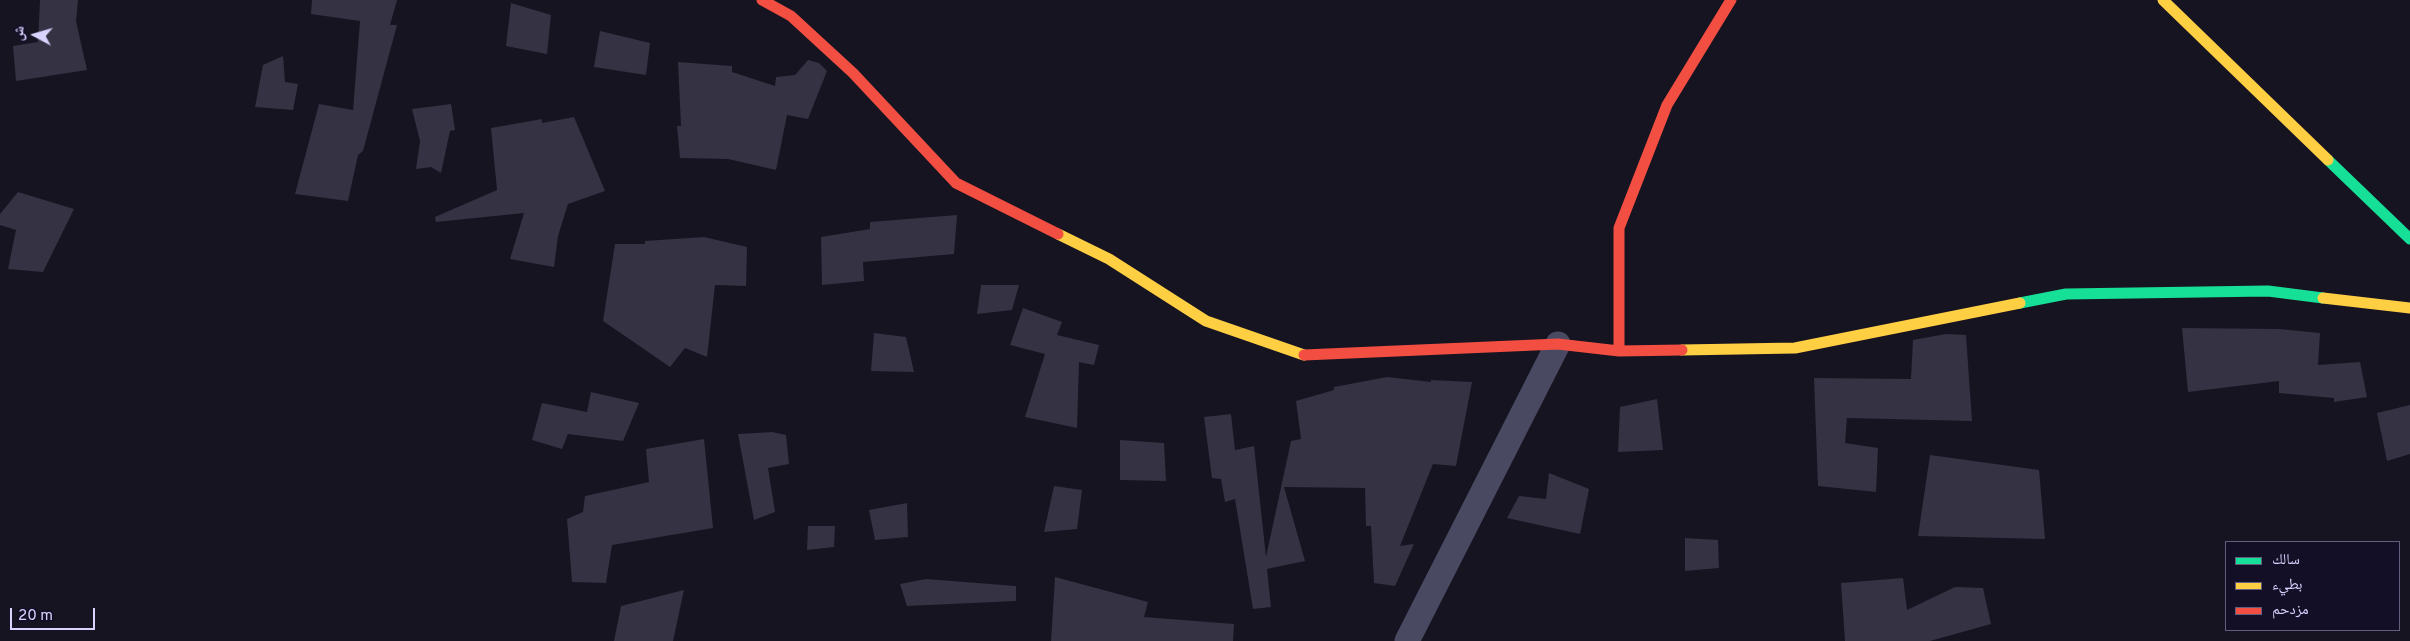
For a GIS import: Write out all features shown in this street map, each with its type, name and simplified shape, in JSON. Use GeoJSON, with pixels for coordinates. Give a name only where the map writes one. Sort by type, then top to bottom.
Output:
{"type":"FeatureCollection","features":[{"type":"Feature","properties":{"kind":"street"},"geometry":{"type":"LineString","coordinates":[[762,0],[791,16],[853,73],[956,183],[1109,259],[1206,321],[1304,355],[1558,344],[1619,351],[1795,348],[2066,294],[2268,291],[2410,308]]}},
{"type":"Feature","properties":{"kind":"street"},"geometry":{"type":"LineString","coordinates":[[1619,351],[1619,228],[1667,105],[1730,0]]}},
{"type":"Feature","properties":{"kind":"street"},"geometry":{"type":"LineString","coordinates":[[2163,0],[2410,239]]}},
{"type":"Feature","properties":{"kind":"street"},"geometry":{"type":"LineString","coordinates":[[1407,641],[1558,344]]}},
{"type":"Feature","properties":{"kind":"building"},"geometry":{"type":"Polygon","coordinates":[[[40,0],[78,0],[76,21],[87,70],[16,81],[13,46],[38,42],[40,0]]]}},
{"type":"Feature","properties":{"kind":"building"},"geometry":{"type":"Polygon","coordinates":[[[312,0],[397,0],[390,25],[397,25],[363,151],[358,155],[348,201],[295,194],[319,104],[353,110],[360,21],[311,14],[312,0]]]}},
{"type":"Feature","properties":{"kind":"building"},"geometry":{"type":"Polygon","coordinates":[[[511,3],[551,15],[547,54],[506,46],[511,3]]]}},
{"type":"Feature","properties":{"kind":"building"},"geometry":{"type":"Polygon","coordinates":[[[600,31],[650,43],[646,75],[594,67],[600,31]]]}},
{"type":"Feature","properties":{"kind":"building"},"geometry":{"type":"Polygon","coordinates":[[[283,56],[285,82],[298,84],[293,110],[255,107],[263,65],[283,56]]]}},
{"type":"Feature","properties":{"kind":"building"},"geometry":{"type":"Polygon","coordinates":[[[808,60],[819,63],[827,71],[808,119],[787,115],[776,170],[728,159],[680,158],[677,126],[681,126],[678,62],[732,66],[732,72],[775,86],[776,77],[795,75],[808,60]]]}},
{"type":"Feature","properties":{"kind":"building"},"geometry":{"type":"Polygon","coordinates":[[[451,104],[455,130],[450,131],[441,173],[431,167],[416,169],[420,141],[412,109],[451,104]]]}},
{"type":"Feature","properties":{"kind":"building"},"geometry":{"type":"Polygon","coordinates":[[[574,117],[605,191],[568,204],[558,236],[554,267],[510,259],[524,213],[436,222],[435,217],[497,190],[491,128],[542,119],[542,123],[574,117]]]}},
{"type":"Feature","properties":{"kind":"building"},"geometry":{"type":"Polygon","coordinates":[[[18,192],[74,209],[43,272],[8,269],[16,230],[0,225],[0,214],[18,192]]]}},
{"type":"Feature","properties":{"kind":"building"},"geometry":{"type":"Polygon","coordinates":[[[957,215],[954,254],[863,262],[864,281],[822,285],[821,237],[870,229],[870,222],[957,215]]]}},
{"type":"Feature","properties":{"kind":"building"},"geometry":{"type":"Polygon","coordinates":[[[704,237],[747,247],[746,286],[715,285],[707,357],[685,348],[670,367],[603,321],[615,244],[645,244],[645,241],[704,237]]]}},
{"type":"Feature","properties":{"kind":"building"},"geometry":{"type":"Polygon","coordinates":[[[981,285],[1019,285],[1012,310],[977,314],[981,285]]]}},
{"type":"Feature","properties":{"kind":"building"},"geometry":{"type":"Polygon","coordinates":[[[1023,308],[1062,322],[1057,335],[1099,345],[1094,365],[1079,362],[1077,428],[1025,417],[1045,354],[1010,345],[1023,308]]]}},
{"type":"Feature","properties":{"kind":"building"},"geometry":{"type":"Polygon","coordinates":[[[2182,328],[2279,329],[2320,333],[2318,365],[2360,362],[2367,397],[2334,402],[2334,398],[2279,393],[2279,381],[2188,392],[2182,328]]]}},
{"type":"Feature","properties":{"kind":"building"},"geometry":{"type":"Polygon","coordinates":[[[874,333],[906,337],[914,372],[871,371],[874,333]]]}},
{"type":"Feature","properties":{"kind":"building"},"geometry":{"type":"Polygon","coordinates":[[[1946,334],[1966,335],[1972,421],[1847,418],[1845,443],[1878,448],[1876,492],[1818,486],[1814,378],[1911,379],[1913,340],[1946,334]]]}},
{"type":"Feature","properties":{"kind":"building"},"geometry":{"type":"Polygon","coordinates":[[[1387,377],[1431,382],[1431,380],[1472,382],[1456,466],[1433,464],[1400,546],[1414,544],[1395,586],[1374,583],[1371,526],[1366,526],[1365,488],[1284,487],[1305,561],[1267,569],[1271,607],[1253,609],[1235,499],[1225,502],[1221,479],[1212,478],[1204,417],[1231,414],[1235,450],[1254,446],[1266,557],[1291,441],[1301,439],[1296,401],[1334,390],[1334,387],[1387,377]]]}},
{"type":"Feature","properties":{"kind":"building"},"geometry":{"type":"Polygon","coordinates":[[[591,392],[639,403],[623,441],[568,434],[562,449],[532,440],[542,403],[587,412],[591,392]]]}},
{"type":"Feature","properties":{"kind":"building"},"geometry":{"type":"Polygon","coordinates":[[[1657,399],[1663,450],[1618,452],[1620,407],[1657,399]]]}},
{"type":"Feature","properties":{"kind":"building"},"geometry":{"type":"Polygon","coordinates":[[[2410,405],[2410,454],[2387,461],[2377,413],[2410,405]]]}},
{"type":"Feature","properties":{"kind":"building"},"geometry":{"type":"Polygon","coordinates":[[[772,432],[786,435],[789,464],[768,468],[775,512],[754,520],[738,434],[772,432]]]}},
{"type":"Feature","properties":{"kind":"building"},"geometry":{"type":"Polygon","coordinates":[[[704,439],[713,528],[612,545],[606,583],[572,582],[567,519],[583,512],[585,496],[649,482],[646,449],[704,439]]]}},
{"type":"Feature","properties":{"kind":"building"},"geometry":{"type":"Polygon","coordinates":[[[1120,440],[1164,443],[1166,481],[1120,480],[1120,440]]]}},
{"type":"Feature","properties":{"kind":"building"},"geometry":{"type":"Polygon","coordinates":[[[1930,455],[2039,470],[2045,539],[1918,536],[1930,455]]]}},
{"type":"Feature","properties":{"kind":"building"},"geometry":{"type":"Polygon","coordinates":[[[1549,473],[1589,489],[1580,534],[1507,518],[1519,496],[1546,499],[1549,473]]]}},
{"type":"Feature","properties":{"kind":"building"},"geometry":{"type":"Polygon","coordinates":[[[1054,486],[1082,490],[1077,529],[1044,532],[1054,486]]]}},
{"type":"Feature","properties":{"kind":"building"},"geometry":{"type":"Polygon","coordinates":[[[907,503],[908,537],[875,540],[869,510],[907,503]]]}},
{"type":"Feature","properties":{"kind":"building"},"geometry":{"type":"Polygon","coordinates":[[[808,526],[835,526],[834,547],[807,550],[808,526]]]}},
{"type":"Feature","properties":{"kind":"building"},"geometry":{"type":"Polygon","coordinates":[[[1685,538],[1718,540],[1719,568],[1685,571],[1685,538]]]}},
{"type":"Feature","properties":{"kind":"building"},"geometry":{"type":"Polygon","coordinates":[[[1055,577],[1148,602],[1144,617],[1234,624],[1233,641],[1051,641],[1055,577]]]}},
{"type":"Feature","properties":{"kind":"building"},"geometry":{"type":"Polygon","coordinates":[[[1903,578],[1907,610],[1955,587],[1983,588],[1991,624],[1930,641],[1845,641],[1841,583],[1903,578]]]}},
{"type":"Feature","properties":{"kind":"building"},"geometry":{"type":"Polygon","coordinates":[[[926,579],[1016,586],[1016,601],[907,606],[900,584],[926,579]]]}},
{"type":"Feature","properties":{"kind":"building"},"geometry":{"type":"Polygon","coordinates":[[[684,590],[673,641],[614,641],[621,606],[684,590]]]}},
{"type":"Feature","properties":{"kind":"traffic: fast"},"geometry":{"type":"LineString","coordinates":[[2328,160],[2410,239]]}},
{"type":"Feature","properties":{"kind":"traffic: fast"},"geometry":{"type":"LineString","coordinates":[[2020,303],[2066,294],[2268,291],[2323,298]]}},
{"type":"Feature","properties":{"kind":"traffic: slow"},"geometry":{"type":"LineString","coordinates":[[2163,0],[2328,160]]}},
{"type":"Feature","properties":{"kind":"traffic: slow"},"geometry":{"type":"LineString","coordinates":[[1058,234],[1109,259],[1206,321],[1304,355]]}},
{"type":"Feature","properties":{"kind":"traffic: slow"},"geometry":{"type":"LineString","coordinates":[[2323,298],[2410,308]]}},
{"type":"Feature","properties":{"kind":"traffic: slow"},"geometry":{"type":"LineString","coordinates":[[1682,350],[1795,348],[2020,303]]}},
{"type":"Feature","properties":{"kind":"traffic: jam"},"geometry":{"type":"LineString","coordinates":[[762,0],[791,16],[853,73],[956,183],[1058,234]]}},
{"type":"Feature","properties":{"kind":"traffic: jam"},"geometry":{"type":"LineString","coordinates":[[1619,351],[1619,228],[1667,105],[1731,0]]}},
{"type":"Feature","properties":{"kind":"traffic: jam"},"geometry":{"type":"LineString","coordinates":[[1304,355],[1558,344],[1619,351],[1682,350]]}}]}
